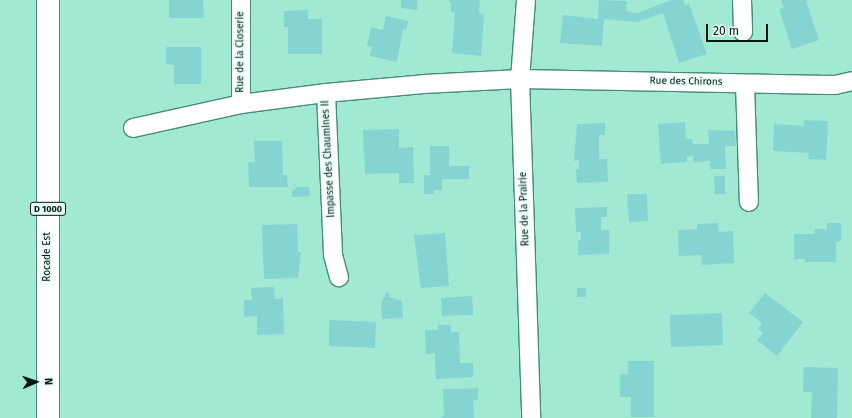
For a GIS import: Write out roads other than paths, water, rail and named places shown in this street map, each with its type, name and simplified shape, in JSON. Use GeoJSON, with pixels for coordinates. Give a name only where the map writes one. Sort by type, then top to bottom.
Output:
{"type":"FeatureCollection","features":[{"type":"Feature","properties":{"kind":"main road","name":"Rocade Est"},"geometry":{"type":"LineString","coordinates":[[48,0],[48,418]]}},
{"type":"Feature","properties":{"kind":"street","name":"Rue de la Closerie"},"geometry":{"type":"LineString","coordinates":[[241,0],[241,104]]}},
{"type":"Feature","properties":{"kind":"street","name":"Rue de la Prairie"},"geometry":{"type":"LineString","coordinates":[[526,0],[520,79],[531,418]]}},
{"type":"Feature","properties":{"kind":"street"},"geometry":{"type":"LineString","coordinates":[[742,0],[743,32]]}},
{"type":"Feature","properties":{"kind":"street","name":"Rue des Chirons"},"geometry":{"type":"LineString","coordinates":[[326,93],[424,84],[520,79],[835,85],[852,81]]}},
{"type":"Feature","properties":{"kind":"street"},"geometry":{"type":"LineString","coordinates":[[745,84],[749,202]]}},
{"type":"Feature","properties":{"kind":"street","name":"Impasse des Chaumines II"},"geometry":{"type":"LineString","coordinates":[[133,128],[241,104],[326,93],[333,255],[339,277]]}}]}
